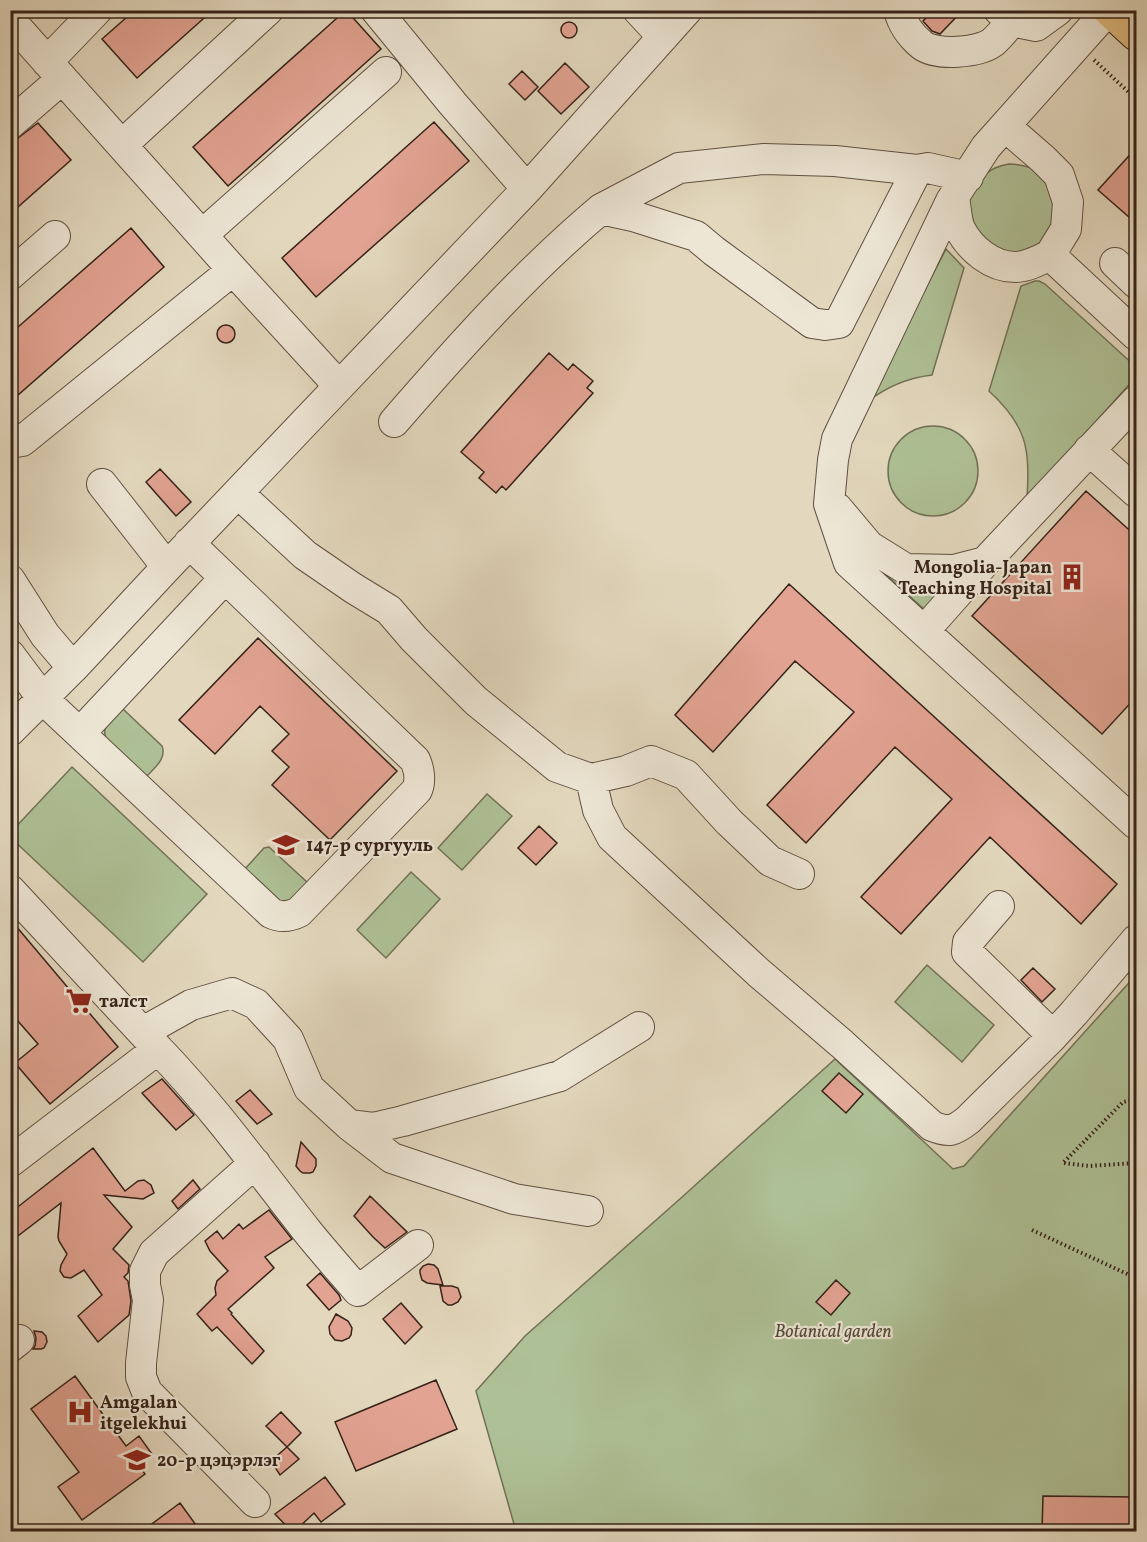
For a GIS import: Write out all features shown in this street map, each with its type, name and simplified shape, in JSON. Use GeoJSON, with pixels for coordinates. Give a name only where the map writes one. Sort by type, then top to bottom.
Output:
{"type":"FeatureCollection","features":[{"type":"Feature","properties":{"kind":"highway"},"geometry":{"type":"LineString","coordinates":[[1109,10],[1137,34]]}},
{"type":"Feature","properties":{"kind":"street"},"geometry":{"type":"LineString","coordinates":[[10,124],[55,70],[97,10]]}},
{"type":"Feature","properties":{"kind":"street"},"geometry":{"type":"LineString","coordinates":[[122,146],[267,10]]}},
{"type":"Feature","properties":{"kind":"street"},"geometry":{"type":"LineString","coordinates":[[376,10],[527,189]]}},
{"type":"Feature","properties":{"kind":"street"},"geometry":{"type":"LineString","coordinates":[[638,10],[663,37]]}},
{"type":"Feature","properties":{"kind":"street"},"geometry":{"type":"LineString","coordinates":[[10,731],[73,668],[166,567],[527,189],[687,10]]}},
{"type":"Feature","properties":{"kind":"street"},"geometry":{"type":"LineString","coordinates":[[899,10],[903,23],[923,46],[938,51],[971,51],[992,43],[1005,16],[1036,26],[1058,10]]}},
{"type":"Feature","properties":{"kind":"street"},"geometry":{"type":"LineString","coordinates":[[1109,10],[986,147],[961,187],[837,439],[829,504],[849,562],[1137,824]]}},
{"type":"Feature","properties":{"kind":"street"},"geometry":{"type":"LineString","coordinates":[[16,35],[55,70],[339,386]]}},
{"type":"Feature","properties":{"kind":"street"},"geometry":{"type":"LineString","coordinates":[[202,234],[386,72]]}},
{"type":"Feature","properties":{"kind":"street"},"geometry":{"type":"LineString","coordinates":[[961,187],[960,228],[976,251],[994,263],[1016,267],[1050,255],[1066,229],[1068,202],[1059,175],[1005,126]]}},
{"type":"Feature","properties":{"kind":"street"},"geometry":{"type":"LineString","coordinates":[[394,422],[451,356],[537,267],[601,209],[679,168],[764,159],[835,160],[917,170],[928,168],[961,187]]}},
{"type":"Feature","properties":{"kind":"street"},"geometry":{"type":"LineString","coordinates":[[601,209],[633,216],[696,236],[812,323],[825,325],[838,323],[917,170]]}},
{"type":"Feature","properties":{"kind":"street"},"geometry":{"type":"LineString","coordinates":[[10,275],[55,236]]}},
{"type":"Feature","properties":{"kind":"street"},"geometry":{"type":"LineString","coordinates":[[1050,255],[1137,335]]}},
{"type":"Feature","properties":{"kind":"street"},"geometry":{"type":"LineString","coordinates":[[10,443],[22,441],[233,270]]}},
{"type":"Feature","properties":{"kind":"street"},"geometry":{"type":"LineString","coordinates":[[924,631],[985,562],[1137,401]]}},
{"type":"Feature","properties":{"kind":"street"},"geometry":{"type":"LineString","coordinates":[[1089,450],[1137,492]]}},
{"type":"Feature","properties":{"kind":"street"},"geometry":{"type":"LineString","coordinates":[[102,484],[166,567]]}},
{"type":"Feature","properties":{"kind":"street"},"geometry":{"type":"LineString","coordinates":[[238,493],[305,555],[389,610],[414,639],[476,701],[557,767],[591,779],[626,771],[651,761],[686,775],[729,822],[770,861],[798,874]]}},
{"type":"Feature","properties":{"kind":"street"},"geometry":{"type":"LineString","coordinates":[[829,499],[869,546],[906,569],[954,570],[985,562]]}},
{"type":"Feature","properties":{"kind":"street"},"geometry":{"type":"LineString","coordinates":[[10,655],[43,699],[271,913],[278,916],[289,916],[302,909],[417,790],[418,769],[415,760],[189,543]]}},
{"type":"Feature","properties":{"kind":"street"},"geometry":{"type":"LineString","coordinates":[[80,733],[225,578]]}},
{"type":"Feature","properties":{"kind":"street"},"geometry":{"type":"LineString","coordinates":[[10,580],[45,635],[73,668]]}},
{"type":"Feature","properties":{"kind":"street"},"geometry":{"type":"LineString","coordinates":[[591,779],[598,810],[612,837],[759,973],[842,1044],[932,1126],[945,1131],[956,1129],[968,1120],[1053,1036],[1137,940]]}},
{"type":"Feature","properties":{"kind":"street"},"geometry":{"type":"LineString","coordinates":[[10,890],[186,1078],[308,1232],[358,1291],[418,1245]]}},
{"type":"Feature","properties":{"kind":"street"},"geometry":{"type":"LineString","coordinates":[[999,906],[968,942],[967,952],[1053,1036]]}},
{"type":"Feature","properties":{"kind":"street"},"geometry":{"type":"LineString","coordinates":[[10,1162],[191,1005],[232,993],[256,1004],[288,1039],[309,1088],[349,1125],[392,1158],[514,1199],[588,1211]]}},
{"type":"Feature","properties":{"kind":"street"},"geometry":{"type":"LineString","coordinates":[[349,1125],[373,1128],[560,1076],[639,1027]]}},
{"type":"Feature","properties":{"kind":"street"},"geometry":{"type":"LineString","coordinates":[[255,1163],[154,1253],[145,1271],[148,1300],[141,1363],[141,1377],[147,1392],[255,1502]]}},
{"type":"Feature","properties":{"kind":"path"},"geometry":{"type":"LineString","coordinates":[[1137,1098],[1123,1102],[1064,1162],[1089,1166],[1137,1163]]}},
{"type":"Feature","properties":{"kind":"path"},"geometry":{"type":"LineString","coordinates":[[1032,1230],[1137,1278]]}},
{"type":"Feature","properties":{"kind":"green space"},"geometry":{"type":"Polygon","coordinates":[[[1009,164],[1021,165],[1037,171],[1046,182],[1058,208],[1045,241],[1019,254],[1011,254],[978,238],[968,202],[988,172],[1009,164]]]}},
{"type":"Feature","properties":{"kind":"green space"},"geometry":{"type":"Polygon","coordinates":[[[946,249],[964,268],[932,375],[897,384],[867,402],[946,249]]]}},
{"type":"Feature","properties":{"kind":"green space"},"geometry":{"type":"Polygon","coordinates":[[[1035,281],[1045,284],[1136,367],[1136,377],[1027,498],[1028,465],[1019,427],[989,391],[1021,286],[1035,281]]]}},
{"type":"Feature","properties":{"kind":"green space"},"geometry":{"type":"Polygon","coordinates":[[[933,426],[950,430],[965,439],[974,454],[978,471],[974,488],[965,503],[950,512],[933,516],[916,512],[901,503],[892,488],[888,471],[892,454],[901,439],[916,430],[933,426]]]}},
{"type":"Feature","properties":{"kind":"green space"},"geometry":{"type":"Polygon","coordinates":[[[864,555],[933,581],[947,593],[926,611],[864,555]]]}},
{"type":"Feature","properties":{"kind":"green space"},"geometry":{"type":"Polygon","coordinates":[[[123,709],[162,746],[161,759],[146,777],[107,741],[105,736],[108,723],[123,709]]]}},
{"type":"Feature","properties":{"kind":"green space"},"geometry":{"type":"Polygon","coordinates":[[[72,767],[207,894],[143,962],[11,838],[11,832],[72,767]]]}},
{"type":"Feature","properties":{"kind":"green space"},"geometry":{"type":"Polygon","coordinates":[[[487,794],[512,816],[462,870],[438,848],[487,794]]]}},
{"type":"Feature","properties":{"kind":"green space"},"geometry":{"type":"Polygon","coordinates":[[[269,847],[308,883],[290,900],[281,902],[244,870],[264,848],[269,847]]]}},
{"type":"Feature","properties":{"kind":"green space"},"geometry":{"type":"Polygon","coordinates":[[[411,872],[440,899],[386,958],[357,930],[411,872]]]}},
{"type":"Feature","properties":{"kind":"green space"},"geometry":{"type":"Polygon","coordinates":[[[927,965],[994,1025],[962,1062],[895,1002],[927,965]]]}},
{"type":"Feature","properties":{"kind":"green space","name":"Botanical garden"},"geometry":{"type":"Polygon","coordinates":[[[1136,975],[1136,1531],[516,1531],[476,1391],[525,1336],[835,1059],[953,1169],[964,1166],[1136,975]]]}},
{"type":"Feature","properties":{"kind":"building"},"geometry":{"type":"Polygon","coordinates":[[[135,10],[213,10],[137,78],[102,39],[135,10]]]}},
{"type":"Feature","properties":{"kind":"building"},"geometry":{"type":"Polygon","coordinates":[[[346,10],[381,49],[228,186],[193,147],[346,10]]]}},
{"type":"Feature","properties":{"kind":"building"},"geometry":{"type":"Polygon","coordinates":[[[934,10],[963,10],[940,34],[932,31],[923,21],[934,10]]]}},
{"type":"Feature","properties":{"kind":"building"},"geometry":{"type":"Polygon","coordinates":[[[566,22],[572,22],[577,30],[575,36],[566,38],[561,33],[561,27],[566,22]]]}},
{"type":"Feature","properties":{"kind":"building"},"geometry":{"type":"Polygon","coordinates":[[[565,63],[589,87],[561,114],[538,91],[565,63]]]}},
{"type":"Feature","properties":{"kind":"building"},"geometry":{"type":"Polygon","coordinates":[[[522,71],[538,87],[525,100],[509,84],[522,71]]]}},
{"type":"Feature","properties":{"kind":"building"},"geometry":{"type":"Polygon","coordinates":[[[434,122],[469,161],[316,297],[282,258],[434,122]]]}},
{"type":"Feature","properties":{"kind":"building"},"geometry":{"type":"Polygon","coordinates":[[[38,123],[71,160],[10,214],[10,144],[38,123]]]}},
{"type":"Feature","properties":{"kind":"building"},"geometry":{"type":"Polygon","coordinates":[[[1137,147],[1137,224],[1098,190],[1137,147]]]}},
{"type":"Feature","properties":{"kind":"building"},"geometry":{"type":"Polygon","coordinates":[[[131,228],[164,267],[10,402],[10,334],[131,228]]]}},
{"type":"Feature","properties":{"kind":"building"},"geometry":{"type":"Polygon","coordinates":[[[226,325],[232,328],[235,334],[232,340],[226,343],[220,340],[217,334],[220,328],[226,325]]]}},
{"type":"Feature","properties":{"kind":"building"},"geometry":{"type":"Polygon","coordinates":[[[549,353],[568,370],[573,364],[593,381],[587,388],[593,393],[506,490],[502,486],[496,493],[479,478],[484,472],[461,452],[549,353]]]}},
{"type":"Feature","properties":{"kind":"building"},"geometry":{"type":"Polygon","coordinates":[[[160,469],[191,502],[176,516],[146,482],[160,469]]]}},
{"type":"Feature","properties":{"kind":"building","name":"Mongolia-Japan Teaching Hospital"},"geometry":{"type":"Polygon","coordinates":[[[1086,491],[1137,537],[1137,696],[1102,734],[972,616],[1086,491]]]}},
{"type":"Feature","properties":{"kind":"building"},"geometry":{"type":"Polygon","coordinates":[[[789,584],[1117,884],[1081,924],[990,837],[901,934],[861,897],[952,799],[895,747],[806,843],[767,805],[854,712],[795,661],[713,752],[675,715],[789,584]]]}},
{"type":"Feature","properties":{"kind":"building"},"geometry":{"type":"Polygon","coordinates":[[[258,638],[397,771],[330,840],[272,785],[289,767],[272,751],[289,734],[260,706],[215,754],[179,720],[258,638]]]}},
{"type":"Feature","properties":{"kind":"building"},"geometry":{"type":"Polygon","coordinates":[[[539,826],[557,843],[536,865],[518,848],[539,826]]]}},
{"type":"Feature","properties":{"kind":"building"},"geometry":{"type":"Polygon","coordinates":[[[10,919],[118,1047],[50,1104],[15,1063],[38,1044],[10,1012],[10,919]]]}},
{"type":"Feature","properties":{"kind":"building"},"geometry":{"type":"Polygon","coordinates":[[[1033,968],[1055,989],[1042,1002],[1021,980],[1033,968]]]}},
{"type":"Feature","properties":{"kind":"building"},"geometry":{"type":"Polygon","coordinates":[[[839,1073],[863,1094],[846,1113],[822,1091],[839,1073]]]}},
{"type":"Feature","properties":{"kind":"building"},"geometry":{"type":"Polygon","coordinates":[[[162,1079],[194,1115],[176,1130],[142,1093],[162,1079]]]}},
{"type":"Feature","properties":{"kind":"building"},"geometry":{"type":"Polygon","coordinates":[[[250,1090],[272,1114],[257,1124],[236,1101],[250,1090]]]}},
{"type":"Feature","properties":{"kind":"building"},"geometry":{"type":"Polygon","coordinates":[[[301,1142],[316,1159],[313,1172],[303,1173],[296,1166],[301,1142]]]}},
{"type":"Feature","properties":{"kind":"building"},"geometry":{"type":"Polygon","coordinates":[[[93,1148],[125,1191],[138,1181],[144,1180],[151,1185],[154,1193],[143,1199],[104,1195],[132,1227],[113,1249],[129,1265],[128,1273],[124,1277],[128,1281],[131,1301],[129,1315],[98,1342],[78,1316],[102,1295],[84,1270],[71,1278],[64,1277],[60,1271],[67,1254],[58,1237],[61,1203],[10,1242],[10,1213],[93,1148]]]}},
{"type":"Feature","properties":{"kind":"building"},"geometry":{"type":"Polygon","coordinates":[[[193,1180],[200,1189],[178,1209],[172,1201],[193,1180]]]}},
{"type":"Feature","properties":{"kind":"building"},"geometry":{"type":"Polygon","coordinates":[[[370,1196],[407,1232],[385,1248],[354,1216],[370,1196]]]}},
{"type":"Feature","properties":{"kind":"building"},"geometry":{"type":"Polygon","coordinates":[[[269,1210],[292,1239],[265,1257],[274,1268],[228,1309],[264,1351],[252,1364],[217,1327],[212,1331],[197,1314],[216,1295],[217,1281],[228,1271],[210,1251],[205,1241],[217,1231],[223,1239],[239,1224],[243,1229],[269,1210]]]}},
{"type":"Feature","properties":{"kind":"building"},"geometry":{"type":"Polygon","coordinates":[[[428,1264],[438,1269],[443,1285],[422,1280],[420,1270],[428,1264]]]}},
{"type":"Feature","properties":{"kind":"building"},"geometry":{"type":"Polygon","coordinates":[[[320,1273],[341,1300],[329,1310],[307,1285],[320,1273]]]}},
{"type":"Feature","properties":{"kind":"building"},"geometry":{"type":"Polygon","coordinates":[[[836,1280],[850,1293],[831,1315],[816,1302],[836,1280]]]}},
{"type":"Feature","properties":{"kind":"building"},"geometry":{"type":"Polygon","coordinates":[[[440,1286],[458,1288],[461,1297],[458,1302],[448,1305],[443,1301],[440,1286]]]}},
{"type":"Feature","properties":{"kind":"building"},"geometry":{"type":"Polygon","coordinates":[[[401,1303],[422,1327],[405,1344],[383,1319],[401,1303]]]}},
{"type":"Feature","properties":{"kind":"building"},"geometry":{"type":"Polygon","coordinates":[[[336,1314],[348,1321],[352,1328],[349,1338],[342,1341],[335,1340],[330,1334],[329,1327],[336,1314]]]}},
{"type":"Feature","properties":{"kind":"building"},"geometry":{"type":"Polygon","coordinates":[[[34,1331],[42,1332],[46,1336],[47,1342],[44,1348],[33,1349],[36,1338],[34,1331]]]}},
{"type":"Feature","properties":{"kind":"building"},"geometry":{"type":"Polygon","coordinates":[[[75,1376],[126,1446],[139,1436],[152,1454],[138,1464],[145,1474],[82,1520],[58,1487],[79,1472],[31,1409],[75,1376]]]}},
{"type":"Feature","properties":{"kind":"building"},"geometry":{"type":"Polygon","coordinates":[[[436,1380],[457,1429],[356,1471],[335,1422],[436,1380]]]}},
{"type":"Feature","properties":{"kind":"building"},"geometry":{"type":"Polygon","coordinates":[[[281,1412],[301,1433],[287,1447],[266,1426],[281,1412]]]}},
{"type":"Feature","properties":{"kind":"building"},"geometry":{"type":"Polygon","coordinates":[[[287,1447],[299,1459],[280,1475],[271,1461],[287,1447]]]}},
{"type":"Feature","properties":{"kind":"building"},"geometry":{"type":"Polygon","coordinates":[[[325,1477],[345,1504],[321,1522],[314,1513],[292,1532],[275,1514],[325,1477]]]}},
{"type":"Feature","properties":{"kind":"building"},"geometry":{"type":"Polygon","coordinates":[[[1043,1496],[1137,1497],[1137,1532],[1042,1532],[1043,1496]]]}},
{"type":"Feature","properties":{"kind":"building"},"geometry":{"type":"Polygon","coordinates":[[[180,1503],[201,1532],[141,1532],[180,1503]]]}},
{"type":"Feature","properties":{"kind":"place","name":"Mongolia-Japan Teaching Hospital"},"geometry":{"type":"Point","coordinates":[1072,577]}},
{"type":"Feature","properties":{"kind":"place","name":"147-р сургууль"},"geometry":{"type":"Point","coordinates":[286,845]}},
{"type":"Feature","properties":{"kind":"place","name":"талст"},"geometry":{"type":"Point","coordinates":[79,1001]}},
{"type":"Feature","properties":{"kind":"place","name":"Amgalan itgelekhui"},"geometry":{"type":"Point","coordinates":[80,1412]}},
{"type":"Feature","properties":{"kind":"place","name":"20-р цэцэрлэг"},"geometry":{"type":"Point","coordinates":[137,1460]}}]}
